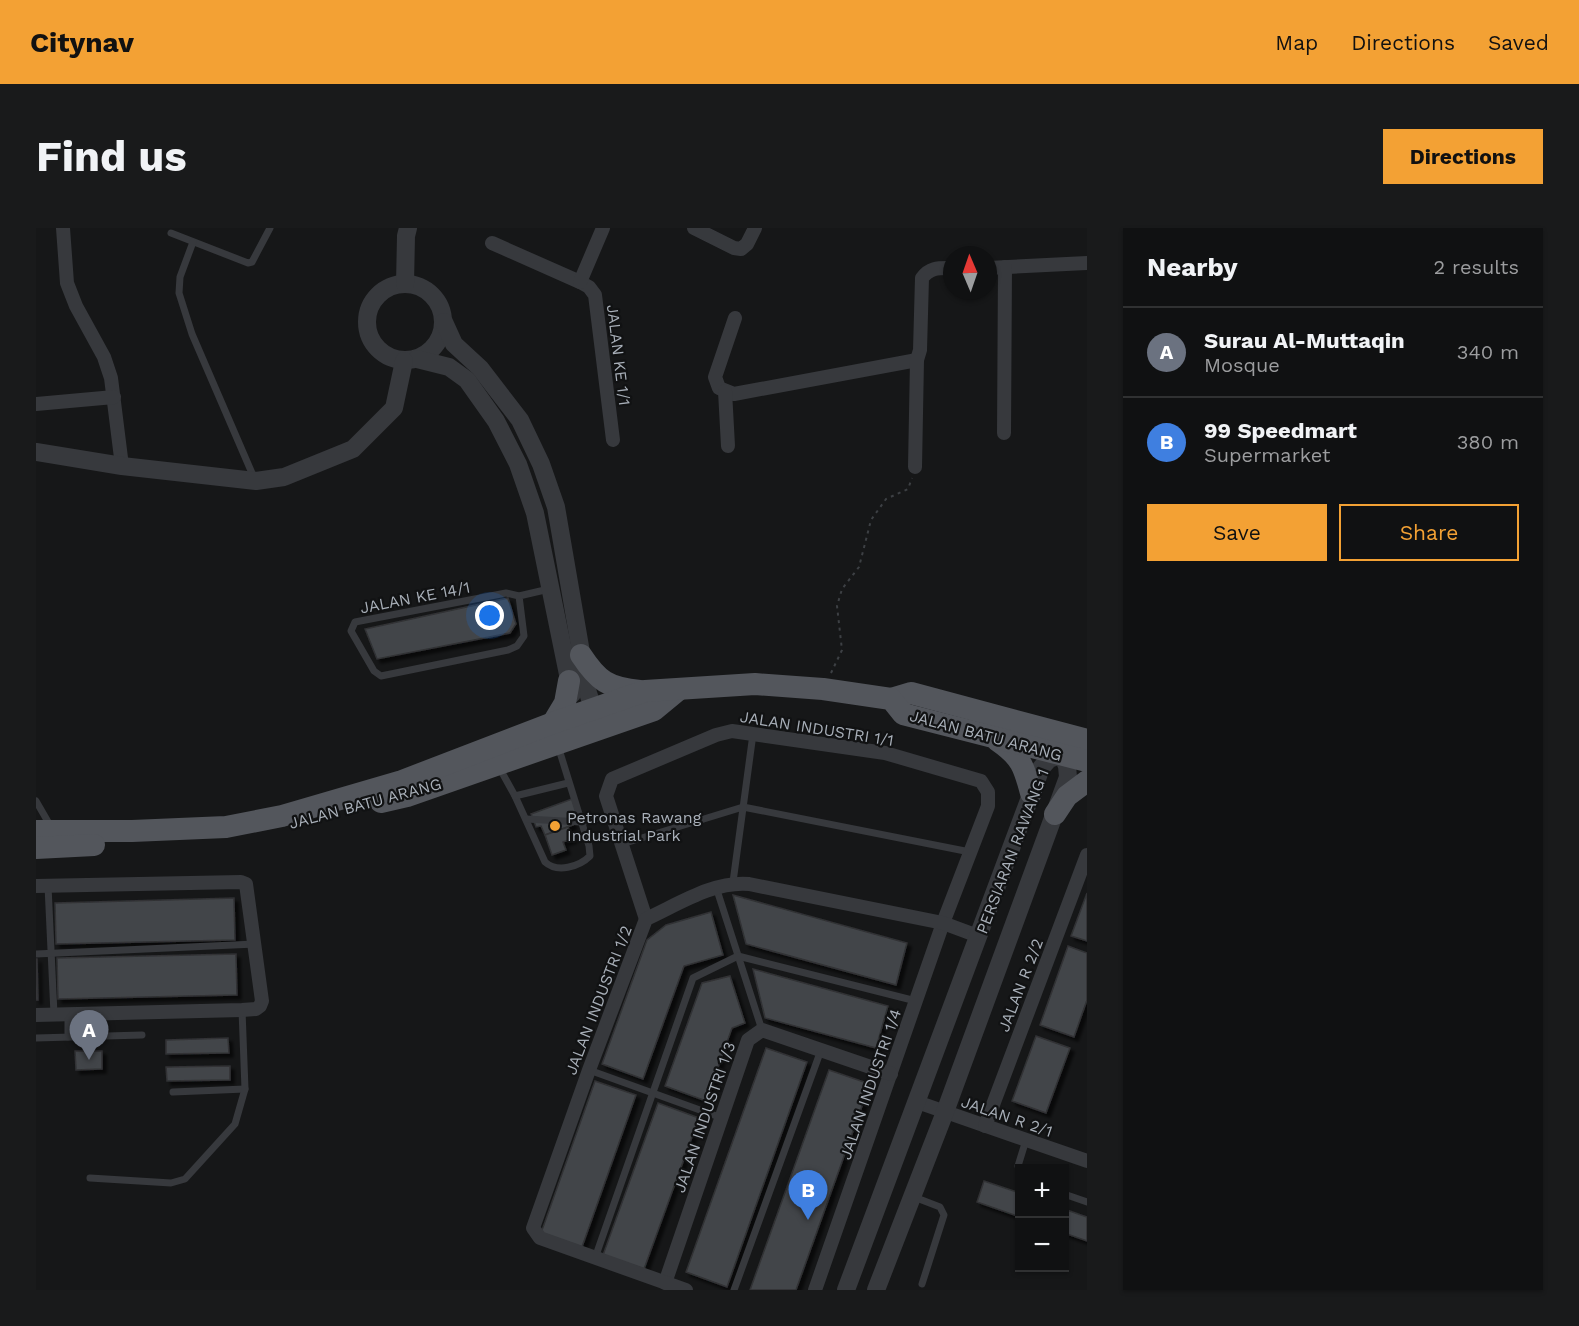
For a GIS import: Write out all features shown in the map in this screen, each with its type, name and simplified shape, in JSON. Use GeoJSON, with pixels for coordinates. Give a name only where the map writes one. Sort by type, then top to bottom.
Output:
{"type":"FeatureCollection","features":[{"type":"Feature","properties":{"kind":"main road"},"geometry":{"type":"LineString","coordinates":[[581,655],[594,674],[604,682],[618,689],[645,692]]}},
{"type":"Feature","properties":{"kind":"main road"},"geometry":{"type":"LineString","coordinates":[[553,723],[565,703],[569,681]]}},
{"type":"Feature","properties":{"kind":"main road","name":"JALAN BATU ARANG"},"geometry":{"type":"LineString","coordinates":[[36,848],[229,836],[407,796],[558,745],[589,722],[645,692],[716,686],[755,684],[823,689],[891,699],[903,714],[1087,761]]}},
{"type":"Feature","properties":{"kind":"main road","name":"JALAN BATU ARANG"},"geometry":{"type":"LineString","coordinates":[[45,831],[226,827],[282,816],[402,781],[553,723],[589,722],[654,710],[676,691]]}},
{"type":"Feature","properties":{"kind":"main road"},"geometry":{"type":"LineString","coordinates":[[891,699],[911,693],[1040,726],[1087,742]]}},
{"type":"Feature","properties":{"kind":"main road"},"geometry":{"type":"LineString","coordinates":[[1040,726],[1055,739],[1062,754],[1087,742]]}},
{"type":"Feature","properties":{"kind":"main road"},"geometry":{"type":"LineString","coordinates":[[995,738],[1014,752],[1025,770],[1031,793]]}},
{"type":"Feature","properties":{"kind":"main road"},"geometry":{"type":"LineString","coordinates":[[1054,814],[1067,796],[1087,781]]}},
{"type":"Feature","properties":{"kind":"street"},"geometry":{"type":"LineString","coordinates":[[63,228],[67,283],[76,306],[104,357],[111,378],[122,466]]}},
{"type":"Feature","properties":{"kind":"street"},"geometry":{"type":"LineString","coordinates":[[405,284],[408,228]]}},
{"type":"Feature","properties":{"kind":"street"},"geometry":{"type":"LineString","coordinates":[[492,243],[580,282],[603,228]]}},
{"type":"Feature","properties":{"kind":"street"},"geometry":{"type":"LineString","coordinates":[[694,228],[734,248],[741,249],[747,244],[755,228]]}},
{"type":"Feature","properties":{"kind":"street"},"geometry":{"type":"LineString","coordinates":[[997,267],[1087,263]]}},
{"type":"Feature","properties":{"kind":"street"},"geometry":{"type":"LineString","coordinates":[[1004,433],[1005,267]]}},
{"type":"Feature","properties":{"kind":"street"},"geometry":{"type":"LineString","coordinates":[[915,467],[917,360],[920,350],[922,278],[934,268],[943,268]]}},
{"type":"Feature","properties":{"kind":"street","name":"JALAN KE 1/1"},"geometry":{"type":"LineString","coordinates":[[580,282],[589,287],[595,295],[613,440]]}},
{"type":"Feature","properties":{"kind":"street"},"geometry":{"type":"LineString","coordinates":[[417,285],[432,295],[442,310],[444,322],[454,344],[480,368],[520,420],[541,464],[556,507],[588,693],[589,722],[569,681],[535,513],[518,464],[496,421],[467,380],[448,367],[391,358],[371,341],[367,322],[372,303],[380,293],[392,286],[417,285]]}},
{"type":"Feature","properties":{"kind":"street"},"geometry":{"type":"LineString","coordinates":[[735,318],[715,377],[719,388],[734,394],[917,360]]}},
{"type":"Feature","properties":{"kind":"street"},"geometry":{"type":"LineString","coordinates":[[411,360],[428,354],[437,345],[444,322]]}},
{"type":"Feature","properties":{"kind":"street"},"geometry":{"type":"LineString","coordinates":[[36,453],[122,466],[256,481],[284,477],[353,449],[394,408],[411,360]]}},
{"type":"Feature","properties":{"kind":"street"},"geometry":{"type":"LineString","coordinates":[[725,391],[728,446]]}},
{"type":"Feature","properties":{"kind":"street"},"geometry":{"type":"LineString","coordinates":[[36,404],[114,397]]}},
{"type":"Feature","properties":{"kind":"street","name":"JALAN INDUSTRI 1/1"},"geometry":{"type":"LineString","coordinates":[[646,919],[606,796],[612,779],[716,735],[732,731],[885,753],[981,781],[988,792],[988,806],[943,923]]}},
{"type":"Feature","properties":{"kind":"street","name":"PERSIARAN RAWANG 1"},"geometry":{"type":"LineString","coordinates":[[846,1290],[1041,768],[1049,759],[1062,754],[1067,766],[1068,777],[945,1112],[876,1290]]}},
{"type":"Feature","properties":{"kind":"street","name":"JALAN R 2/2"},"geometry":{"type":"LineString","coordinates":[[985,1126],[1087,855]]}},
{"type":"Feature","properties":{"kind":"street"},"geometry":{"type":"LineString","coordinates":[[36,1015],[242,1010],[256,1009],[262,1001],[249,889],[246,884],[241,882],[42,886]]}},
{"type":"Feature","properties":{"kind":"street","name":"JALAN INDUSTRI 1/2"},"geometry":{"type":"LineString","coordinates":[[686,1290],[540,1238],[533,1228],[646,919],[716,886],[733,882],[943,923],[978,936]]}},
{"type":"Feature","properties":{"kind":"street","name":"JALAN INDUSTRI 1/4"},"geometry":{"type":"LineString","coordinates":[[815,1290],[943,923]]}},
{"type":"Feature","properties":{"kind":"street"},"geometry":{"type":"LineString","coordinates":[[762,1030],[891,1074]]}},
{"type":"Feature","properties":{"kind":"street","name":"JALAN INDUSTRI 1/3"},"geometry":{"type":"LineString","coordinates":[[665,1282],[748,1040],[762,1030]]}},
{"type":"Feature","properties":{"kind":"street","name":"JALAN R 2/1"},"geometry":{"type":"LineString","coordinates":[[917,1102],[1087,1161]]}},
{"type":"Feature","properties":{"kind":"lane"},"geometry":{"type":"LineString","coordinates":[[171,233],[248,263],[252,262],[270,228]]}},
{"type":"Feature","properties":{"kind":"lane"},"geometry":{"type":"LineString","coordinates":[[193,242],[180,277],[179,293],[192,334],[256,481]]}},
{"type":"Feature","properties":{"kind":"lane","name":"JALAN KE 14/1"},"geometry":{"type":"LineString","coordinates":[[519,596],[524,636],[517,646],[508,650],[381,676],[374,671],[351,631],[354,622],[506,593],[519,596],[550,588]]}},
{"type":"Feature","properties":{"kind":"lane"},"geometry":{"type":"LineString","coordinates":[[733,882],[753,734]]}},
{"type":"Feature","properties":{"kind":"lane"},"geometry":{"type":"LineString","coordinates":[[498,764],[545,862],[551,868],[559,869],[585,861],[590,856],[589,846],[558,745]]}},
{"type":"Feature","properties":{"kind":"lane"},"geometry":{"type":"LineString","coordinates":[[515,796],[568,783]]}},
{"type":"Feature","properties":{"kind":"lane"},"geometry":{"type":"LineString","coordinates":[[36,801],[45,831]]}},
{"type":"Feature","properties":{"kind":"lane"},"geometry":{"type":"LineString","coordinates":[[622,844],[743,807],[970,852]]}},
{"type":"Feature","properties":{"kind":"lane"},"geometry":{"type":"LineString","coordinates":[[526,819],[581,822],[612,814]]}},
{"type":"Feature","properties":{"kind":"lane"},"geometry":{"type":"LineString","coordinates":[[42,886],[61,1014],[68,1037]]}},
{"type":"Feature","properties":{"kind":"lane"},"geometry":{"type":"LineString","coordinates":[[716,886],[762,1030]]}},
{"type":"Feature","properties":{"kind":"lane"},"geometry":{"type":"LineString","coordinates":[[36,954],[255,944]]}},
{"type":"Feature","properties":{"kind":"lane"},"geometry":{"type":"LineString","coordinates":[[595,1258],[693,978],[738,956],[916,1001]]}},
{"type":"Feature","properties":{"kind":"lane"},"geometry":{"type":"LineString","coordinates":[[90,1178],[171,1183],[185,1179],[236,1124],[245,1089],[242,1010]]}},
{"type":"Feature","properties":{"kind":"lane"},"geometry":{"type":"LineString","coordinates":[[97,1013],[97,1036]]}},
{"type":"Feature","properties":{"kind":"lane"},"geometry":{"type":"LineString","coordinates":[[36,1038],[142,1035]]}},
{"type":"Feature","properties":{"kind":"lane"},"geometry":{"type":"LineString","coordinates":[[734,1290],[821,1050]]}},
{"type":"Feature","properties":{"kind":"lane"},"geometry":{"type":"LineString","coordinates":[[589,1070],[722,1119]]}},
{"type":"Feature","properties":{"kind":"lane"},"geometry":{"type":"LineString","coordinates":[[173,1092],[245,1089]]}},
{"type":"Feature","properties":{"kind":"lane"},"geometry":{"type":"LineString","coordinates":[[1019,1164],[1026,1140]]}},
{"type":"Feature","properties":{"kind":"lane"},"geometry":{"type":"LineString","coordinates":[[1069,1195],[1087,1202]]}},
{"type":"Feature","properties":{"kind":"lane"},"geometry":{"type":"LineString","coordinates":[[912,1196],[940,1207],[944,1215],[922,1284]]}},
{"type":"Feature","properties":{"kind":"path"},"geometry":{"type":"LineString","coordinates":[[823,689],[842,650],[837,606],[842,589],[859,567],[871,520],[886,499],[908,489],[915,467]]}},
{"type":"Feature","properties":{"kind":"building"},"geometry":{"type":"Polygon","coordinates":[[[508,598],[516,624],[510,633],[377,659],[365,629],[508,598]]]}},
{"type":"Feature","properties":{"kind":"building"},"geometry":{"type":"Polygon","coordinates":[[[572,799],[577,813],[569,815],[573,825],[545,835],[541,826],[536,827],[531,814],[572,799]]]}},
{"type":"Feature","properties":{"kind":"building"},"geometry":{"type":"Polygon","coordinates":[[[568,827],[573,839],[563,842],[566,850],[552,855],[545,835],[568,827]]]}},
{"type":"Feature","properties":{"kind":"building"},"geometry":{"type":"Polygon","coordinates":[[[1087,893],[1087,941],[1071,936],[1087,893]]]}},
{"type":"Feature","properties":{"kind":"building"},"geometry":{"type":"Polygon","coordinates":[[[733,895],[907,943],[896,985],[746,944],[733,895]]]}},
{"type":"Feature","properties":{"kind":"building"},"geometry":{"type":"Polygon","coordinates":[[[234,898],[235,940],[56,944],[55,903],[234,898]]]}},
{"type":"Feature","properties":{"kind":"building"},"geometry":{"type":"Polygon","coordinates":[[[711,912],[723,955],[684,966],[643,1079],[602,1064],[647,940],[666,925],[711,912]]]}},
{"type":"Feature","properties":{"kind":"building"},"geometry":{"type":"Polygon","coordinates":[[[1068,946],[1087,953],[1087,1000],[1074,1037],[1040,1025],[1068,946]]]}},
{"type":"Feature","properties":{"kind":"building"},"geometry":{"type":"Polygon","coordinates":[[[236,954],[237,995],[58,999],[57,958],[236,954]]]}},
{"type":"Feature","properties":{"kind":"building"},"geometry":{"type":"Polygon","coordinates":[[[37,959],[38,1000],[36,1000],[37,959]]]}},
{"type":"Feature","properties":{"kind":"building"},"geometry":{"type":"Polygon","coordinates":[[[753,969],[888,1006],[876,1048],[765,1018],[753,969]]]}},
{"type":"Feature","properties":{"kind":"building"},"geometry":{"type":"Polygon","coordinates":[[[730,976],[745,1023],[732,1028],[706,1101],[665,1086],[702,983],[730,976]]]}},
{"type":"Feature","properties":{"kind":"building"},"geometry":{"type":"Polygon","coordinates":[[[1036,1036],[1070,1048],[1046,1113],[1012,1101],[1036,1036]]]}},
{"type":"Feature","properties":{"kind":"building"},"geometry":{"type":"Polygon","coordinates":[[[228,1038],[229,1053],[166,1054],[166,1040],[228,1038]]]}},
{"type":"Feature","properties":{"kind":"building"},"geometry":{"type":"Polygon","coordinates":[[[766,1048],[807,1062],[727,1287],[686,1272],[766,1048]]]}},
{"type":"Feature","properties":{"kind":"building"},"geometry":{"type":"Polygon","coordinates":[[[75,1051],[102,1051],[102,1069],[76,1070],[75,1051]]]}},
{"type":"Feature","properties":{"kind":"building"},"geometry":{"type":"Polygon","coordinates":[[[230,1066],[230,1080],[167,1081],[166,1067],[230,1066]]]}},
{"type":"Feature","properties":{"kind":"building"},"geometry":{"type":"Polygon","coordinates":[[[829,1070],[870,1084],[796,1290],[750,1290],[829,1070]]]}},
{"type":"Feature","properties":{"kind":"building"},"geometry":{"type":"Polygon","coordinates":[[[595,1081],[636,1095],[582,1247],[541,1233],[595,1081]]]}},
{"type":"Feature","properties":{"kind":"building"},"geometry":{"type":"Polygon","coordinates":[[[658,1103],[699,1118],[644,1269],[603,1255],[658,1103]]]}},
{"type":"Feature","properties":{"kind":"building"},"geometry":{"type":"Polygon","coordinates":[[[984,1181],[1015,1191],[1015,1215],[977,1202],[984,1181]]]}},
{"type":"Feature","properties":{"kind":"building"},"geometry":{"type":"Polygon","coordinates":[[[1069,1211],[1087,1217],[1087,1241],[1069,1235],[1069,1211]]]}},
{"type":"Feature","properties":{"kind":"place","name":"Petronas Rawang Industrial Park"},"geometry":{"type":"Point","coordinates":[555,826]}},
{"type":"Feature","properties":{"kind":"place","name":"Surau Al-Muttaqin"},"geometry":{"type":"Point","coordinates":[89,1060]}},
{"type":"Feature","properties":{"kind":"place","name":"99 Speedmart"},"geometry":{"type":"Point","coordinates":[808,1220]}}]}
